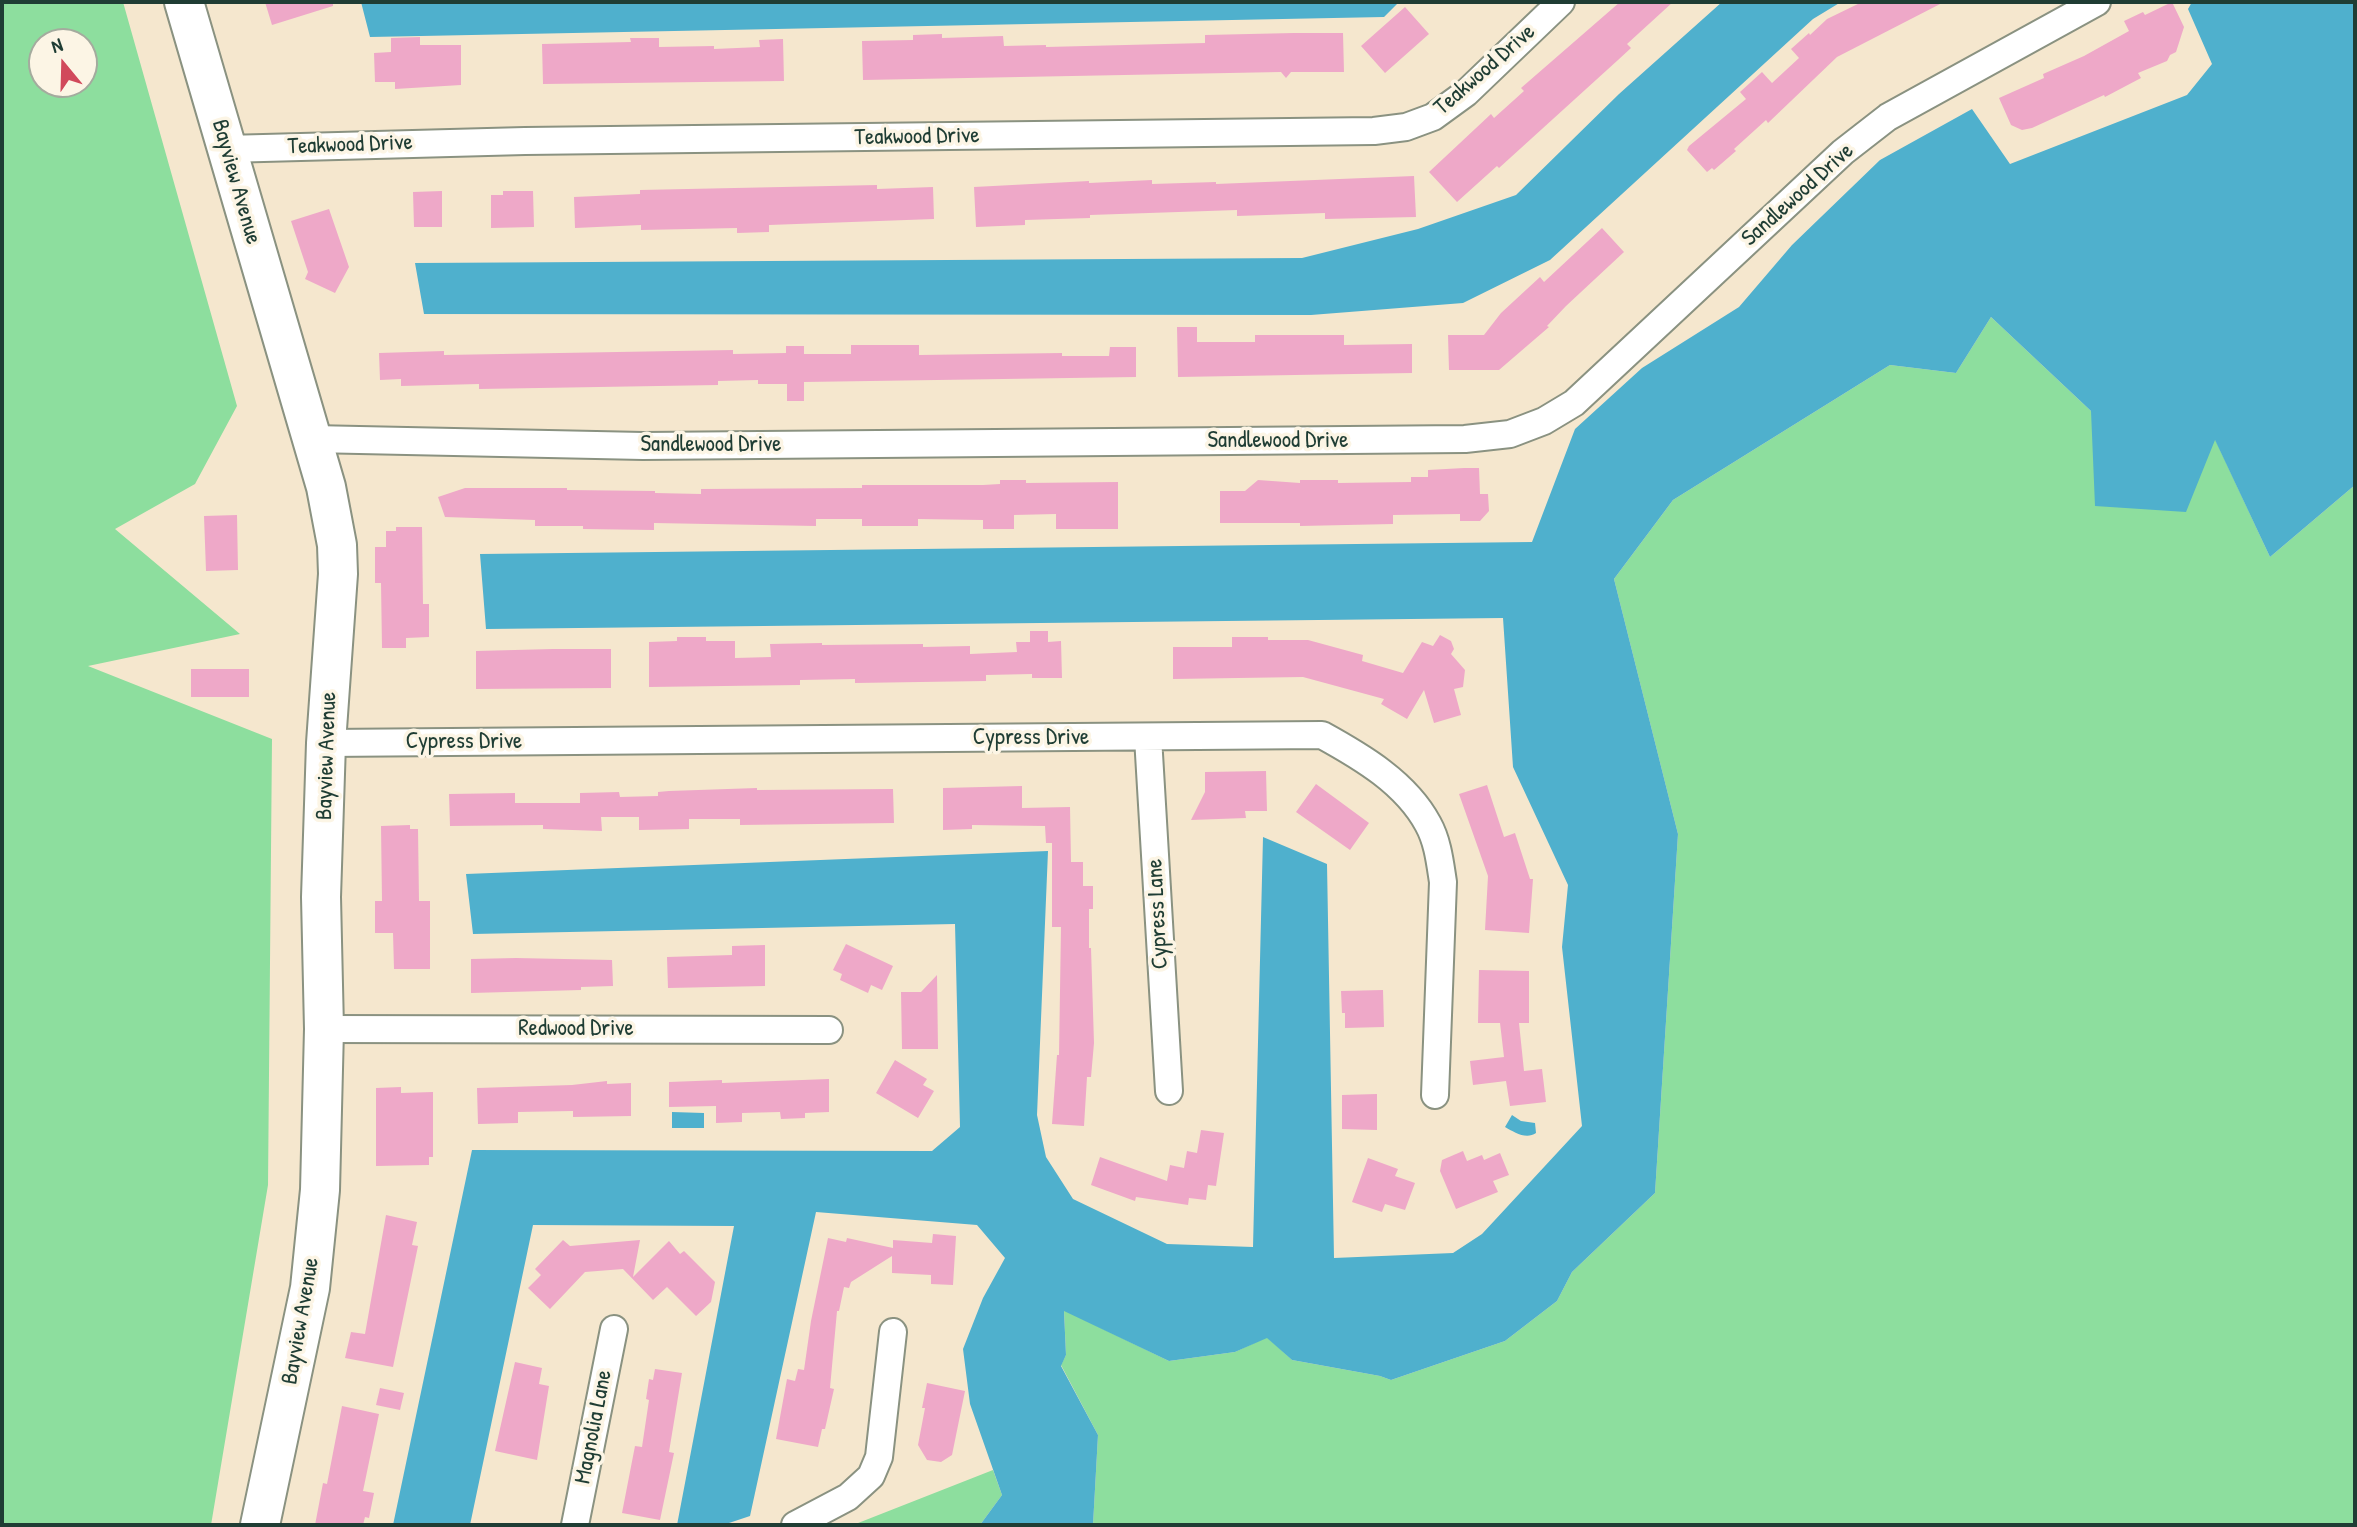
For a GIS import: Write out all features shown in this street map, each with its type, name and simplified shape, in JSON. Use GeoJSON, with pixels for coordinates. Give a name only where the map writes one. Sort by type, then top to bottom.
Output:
{"type":"FeatureCollection","features":[{"type":"Feature","properties":{"kind":"main road","name":"Bayview Avenue"},"geometry":{"type":"LineString","coordinates":[[184,2],[326,487],[337,545],[338,574],[326,743],[321,898],[324,1029],[320,1190],[310,1288],[260,1525]]}},
{"type":"Feature","properties":{"kind":"street","name":"Teakwood Drive"},"geometry":{"type":"LineString","coordinates":[[226,149],[525,141],[1374,131],[1406,127],[1433,117],[1465,93],[1561,2]]}},
{"type":"Feature","properties":{"kind":"street","name":"Sandlewood Drive"},"geometry":{"type":"LineString","coordinates":[[312,439],[643,446],[1465,439],[1510,434],[1544,421],[1574,403],[1843,152],[1888,117],[2097,2]]}},
{"type":"Feature","properties":{"kind":"street","name":"Cypress Drive"},"geometry":{"type":"LineString","coordinates":[[326,743],[1322,735],[1357,754],[1390,779],[1412,801],[1429,825],[1438,851],[1443,882],[1435,1095]]}},
{"type":"Feature","properties":{"kind":"street","name":"Cypress Lane"},"geometry":{"type":"LineString","coordinates":[[1148,737],[1169,1091]]}},
{"type":"Feature","properties":{"kind":"street","name":"Redwood Drive"},"geometry":{"type":"LineString","coordinates":[[324,1029],[829,1030]]}},
{"type":"Feature","properties":{"kind":"street","name":"Magnolia Lane"},"geometry":{"type":"LineString","coordinates":[[575,1525],[614,1329]]}},
{"type":"Feature","properties":{"kind":"street"},"geometry":{"type":"LineString","coordinates":[[795,1525],[848,1497],[871,1476],[879,1457],[893,1332]]}},
{"type":"Feature","properties":{"kind":"green space"},"geometry":{"type":"Polygon","coordinates":[[[2,2],[123,2],[237,406],[195,484],[115,529],[240,634],[88,666],[272,739],[268,1185],[211,1525],[2,1525],[2,2]]]}},
{"type":"Feature","properties":{"kind":"green space"},"geometry":{"type":"Polygon","coordinates":[[[1991,317],[2091,411],[2215,439],[2270,557],[2355,485],[2355,1525],[1093,1525],[1098,1435],[1061,1365],[1066,1355],[1064,1310],[1169,1361],[1235,1352],[1267,1337],[1292,1360],[1391,1380],[1505,1341],[1557,1301],[1572,1272],[1655,1193],[1678,834],[1614,579],[1673,500],[1890,365],[1956,373],[1991,317]]]}},
{"type":"Feature","properties":{"kind":"green space"},"geometry":{"type":"Polygon","coordinates":[[[993,1470],[1002,1495],[980,1525],[853,1525],[993,1470]]]}},
{"type":"Feature","properties":{"kind":"water"},"geometry":{"type":"Polygon","coordinates":[[[361,2],[1399,2],[1384,17],[370,37],[361,2]]]}},
{"type":"Feature","properties":{"kind":"water"},"geometry":{"type":"Polygon","coordinates":[[[1722,2],[1841,2],[1813,19],[1550,260],[1463,303],[1311,315],[424,314],[415,263],[1302,258],[1418,229],[1516,195],[1619,94],[1722,2]]]}},
{"type":"Feature","properties":{"kind":"water"},"geometry":{"type":"Polygon","coordinates":[[[2192,2],[2355,2],[2355,485],[2270,557],[2215,440],[2186,512],[2095,506],[2091,411],[1991,317],[1956,373],[1890,365],[1673,500],[1614,579],[1678,834],[1655,1193],[1572,1272],[1557,1301],[1505,1341],[1391,1380],[1292,1360],[1267,1338],[1235,1352],[1169,1361],[1064,1311],[1066,1355],[1061,1366],[1098,1435],[1093,1525],[980,1525],[1002,1495],[970,1404],[963,1349],[983,1298],[1005,1258],[977,1225],[816,1212],[750,1516],[723,1525],[677,1525],[734,1226],[533,1225],[470,1525],[393,1525],[472,1150],[932,1151],[960,1127],[955,924],[473,934],[466,874],[1048,851],[1037,1115],[1046,1157],[1073,1199],[1167,1244],[1253,1247],[1263,837],[1327,864],[1334,1258],[1453,1253],[1482,1234],[1582,1126],[1562,947],[1568,885],[1513,767],[1503,618],[486,629],[480,554],[1532,542],[1575,429],[1642,368],[1739,307],[1792,245],[1880,160],[1972,109],[2010,164],[2187,95],[2212,64],[2188,9],[2192,2]]]}},
{"type":"Feature","properties":{"kind":"water"},"geometry":{"type":"Polygon","coordinates":[[[672,1112],[704,1113],[704,1128],[672,1128],[672,1112]]]}},
{"type":"Feature","properties":{"kind":"water"},"geometry":{"type":"Polygon","coordinates":[[[1512,1115],[1521,1121],[1535,1123],[1536,1133],[1524,1135],[1505,1127],[1512,1115]]]}},
{"type":"Feature","properties":{"kind":"building"},"geometry":{"type":"Polygon","coordinates":[[[265,2],[333,2],[333,6],[272,25],[265,2]]]}},
{"type":"Feature","properties":{"kind":"building"},"geometry":{"type":"Polygon","coordinates":[[[1620,2],[1673,2],[1627,44],[1631,48],[1499,168],[1497,166],[1457,202],[1429,172],[1491,114],[1494,118],[1524,91],[1521,88],[1620,2]]]}},
{"type":"Feature","properties":{"kind":"building"},"geometry":{"type":"Polygon","coordinates":[[[1862,2],[1944,2],[1837,57],[1768,123],[1766,120],[1734,149],[1736,151],[1714,170],[1712,168],[1707,172],[1687,150],[1689,146],[1746,99],[1740,92],[1762,72],[1772,83],[1799,58],[1791,49],[1827,19],[1862,2]]]}},
{"type":"Feature","properties":{"kind":"building"},"geometry":{"type":"Polygon","coordinates":[[[2172,2],[2184,27],[2176,52],[2170,55],[2167,61],[2138,73],[2141,78],[2105,97],[2104,95],[2032,128],[2022,130],[2011,125],[1999,98],[2044,78],[2043,74],[2084,56],[2129,31],[2124,21],[2143,12],[2145,15],[2172,2]]]}},
{"type":"Feature","properties":{"kind":"building"},"geometry":{"type":"Polygon","coordinates":[[[1405,7],[1429,34],[1385,73],[1361,46],[1405,7]]]}},
{"type":"Feature","properties":{"kind":"building"},"geometry":{"type":"Polygon","coordinates":[[[1343,33],[1344,72],[1291,72],[1286,78],[1281,72],[863,80],[862,41],[913,40],[913,35],[942,34],[942,38],[1003,36],[1004,46],[1046,47],[1205,43],[1205,35],[1343,33]]]}},
{"type":"Feature","properties":{"kind":"building"},"geometry":{"type":"Polygon","coordinates":[[[420,37],[420,45],[461,45],[461,85],[395,89],[395,82],[375,82],[374,53],[391,52],[391,38],[420,37]]]}},
{"type":"Feature","properties":{"kind":"building"},"geometry":{"type":"Polygon","coordinates":[[[630,38],[659,38],[659,47],[714,46],[714,49],[760,47],[759,40],[783,39],[784,81],[543,84],[542,44],[631,42],[630,38]]]}},
{"type":"Feature","properties":{"kind":"building"},"geometry":{"type":"Polygon","coordinates":[[[1414,176],[1416,217],[1325,219],[1325,213],[1237,216],[1237,210],[1090,215],[1090,218],[1025,220],[1025,225],[976,227],[974,187],[1089,181],[1152,180],[1152,184],[1216,184],[1414,176]]]}},
{"type":"Feature","properties":{"kind":"building"},"geometry":{"type":"Polygon","coordinates":[[[877,185],[877,189],[933,187],[934,219],[769,225],[769,232],[737,233],[737,228],[641,230],[641,225],[575,228],[574,197],[640,194],[640,190],[877,185]]]}},
{"type":"Feature","properties":{"kind":"building"},"geometry":{"type":"Polygon","coordinates":[[[442,191],[442,227],[414,227],[413,192],[442,191]]]}},
{"type":"Feature","properties":{"kind":"building"},"geometry":{"type":"Polygon","coordinates":[[[503,191],[533,191],[534,227],[491,228],[491,195],[503,195],[503,191]]]}},
{"type":"Feature","properties":{"kind":"building"},"geometry":{"type":"Polygon","coordinates":[[[329,209],[349,267],[335,293],[305,279],[308,272],[291,221],[329,209]]]}},
{"type":"Feature","properties":{"kind":"building"},"geometry":{"type":"Polygon","coordinates":[[[1602,228],[1624,252],[1566,306],[1547,326],[1549,327],[1499,370],[1449,370],[1448,335],[1484,335],[1501,313],[1540,277],[1544,282],[1602,228]]]}},
{"type":"Feature","properties":{"kind":"building"},"geometry":{"type":"Polygon","coordinates":[[[1177,327],[1197,327],[1197,342],[1255,342],[1255,335],[1344,335],[1344,345],[1412,344],[1412,373],[1178,377],[1177,327]]]}},
{"type":"Feature","properties":{"kind":"building"},"geometry":{"type":"Polygon","coordinates":[[[851,345],[919,345],[919,355],[1062,353],[1062,356],[1109,356],[1110,347],[1136,347],[1136,377],[804,382],[804,401],[787,401],[787,384],[758,384],[758,380],[718,381],[718,385],[479,389],[479,384],[401,386],[401,379],[380,380],[379,353],[444,351],[444,355],[733,350],[733,354],[786,353],[786,346],[804,346],[804,354],[851,354],[851,345]]]}},
{"type":"Feature","properties":{"kind":"building"},"geometry":{"type":"Polygon","coordinates":[[[1479,468],[1480,494],[1488,494],[1489,511],[1480,521],[1460,521],[1460,514],[1393,515],[1393,524],[1300,526],[1300,523],[1220,523],[1220,491],[1245,491],[1258,480],[1300,483],[1300,480],[1338,480],[1338,483],[1411,482],[1411,477],[1428,477],[1428,470],[1479,468]]]}},
{"type":"Feature","properties":{"kind":"building"},"geometry":{"type":"Polygon","coordinates":[[[1000,480],[1026,480],[1026,483],[1118,482],[1118,529],[1056,529],[1056,514],[1014,515],[1014,529],[983,529],[983,520],[918,519],[918,526],[862,526],[862,519],[816,519],[816,526],[654,523],[654,530],[583,529],[583,526],[535,526],[535,520],[445,517],[438,497],[465,488],[567,488],[701,494],[701,489],[983,485],[1000,484],[1000,480]]]}},
{"type":"Feature","properties":{"kind":"building"},"geometry":{"type":"Polygon","coordinates":[[[237,515],[238,570],[206,571],[204,516],[237,515]]]}},
{"type":"Feature","properties":{"kind":"building"},"geometry":{"type":"Polygon","coordinates":[[[396,527],[422,527],[423,604],[429,604],[429,637],[406,638],[406,648],[382,648],[381,583],[375,583],[375,547],[386,547],[386,531],[396,531],[396,527]]]}},
{"type":"Feature","properties":{"kind":"building"},"geometry":{"type":"Polygon","coordinates":[[[1030,631],[1048,631],[1048,642],[1061,641],[1062,678],[1032,678],[1032,674],[986,675],[986,681],[855,683],[855,679],[800,680],[800,685],[649,687],[649,642],[677,641],[677,637],[735,641],[735,658],[771,657],[770,644],[923,644],[923,647],[970,646],[970,654],[1017,652],[1016,642],[1030,642],[1030,631]]]}},
{"type":"Feature","properties":{"kind":"building"},"geometry":{"type":"Polygon","coordinates":[[[1440,635],[1451,641],[1454,649],[1451,654],[1465,670],[1463,687],[1454,689],[1461,715],[1434,723],[1424,690],[1407,719],[1381,704],[1384,699],[1303,677],[1173,679],[1173,647],[1232,647],[1232,637],[1308,640],[1363,655],[1362,661],[1403,673],[1422,642],[1433,646],[1440,635]]]}},
{"type":"Feature","properties":{"kind":"building"},"geometry":{"type":"Polygon","coordinates":[[[611,649],[611,688],[476,689],[476,651],[611,649]]]}},
{"type":"Feature","properties":{"kind":"building"},"geometry":{"type":"Polygon","coordinates":[[[191,669],[249,669],[249,697],[191,697],[191,669]]]}},
{"type":"Feature","properties":{"kind":"building"},"geometry":{"type":"Polygon","coordinates":[[[1266,771],[1267,811],[1245,811],[1246,818],[1191,820],[1205,792],[1205,772],[1266,771]]]}},
{"type":"Feature","properties":{"kind":"building"},"geometry":{"type":"Polygon","coordinates":[[[1316,784],[1369,823],[1350,850],[1296,812],[1316,784]]]}},
{"type":"Feature","properties":{"kind":"building"},"geometry":{"type":"Polygon","coordinates":[[[1487,785],[1504,837],[1515,833],[1530,879],[1533,879],[1529,933],[1485,930],[1488,876],[1459,794],[1487,785]]]}},
{"type":"Feature","properties":{"kind":"building"},"geometry":{"type":"Polygon","coordinates":[[[1022,786],[1022,808],[1070,807],[1071,862],[1083,862],[1083,886],[1093,886],[1093,909],[1089,909],[1089,948],[1094,1043],[1091,1077],[1087,1077],[1084,1126],[1052,1124],[1059,1055],[1061,927],[1052,927],[1052,843],[1046,843],[1045,826],[972,825],[972,829],[943,830],[943,788],[1022,786]]]}},
{"type":"Feature","properties":{"kind":"building"},"geometry":{"type":"Polygon","coordinates":[[[757,788],[893,789],[894,823],[740,825],[740,819],[689,819],[689,829],[639,830],[639,817],[601,817],[602,831],[543,829],[543,825],[450,826],[449,794],[515,793],[515,803],[580,803],[580,793],[619,792],[620,797],[658,796],[658,792],[669,791],[757,788]]]}},
{"type":"Feature","properties":{"kind":"building"},"geometry":{"type":"Polygon","coordinates":[[[410,825],[410,829],[418,829],[419,901],[430,901],[430,969],[394,969],[393,933],[375,933],[375,901],[382,901],[381,826],[410,825]]]}},
{"type":"Feature","properties":{"kind":"building"},"geometry":{"type":"Polygon","coordinates":[[[846,944],[893,966],[882,990],[871,985],[868,993],[840,980],[842,974],[833,970],[846,944]]]}},
{"type":"Feature","properties":{"kind":"building"},"geometry":{"type":"Polygon","coordinates":[[[765,945],[765,986],[668,988],[667,957],[732,955],[732,946],[765,945]]]}},
{"type":"Feature","properties":{"kind":"building"},"geometry":{"type":"Polygon","coordinates":[[[471,959],[612,960],[613,986],[581,987],[581,990],[471,993],[471,959]]]}},
{"type":"Feature","properties":{"kind":"building"},"geometry":{"type":"Polygon","coordinates":[[[1479,970],[1529,971],[1529,1023],[1519,1023],[1524,1071],[1542,1069],[1546,1102],[1510,1106],[1506,1081],[1473,1085],[1470,1061],[1504,1057],[1500,1023],[1478,1023],[1479,970]]]}},
{"type":"Feature","properties":{"kind":"building"},"geometry":{"type":"Polygon","coordinates":[[[937,975],[938,1049],[902,1049],[901,992],[921,992],[937,975]]]}},
{"type":"Feature","properties":{"kind":"building"},"geometry":{"type":"Polygon","coordinates":[[[1383,990],[1384,1027],[1345,1028],[1341,991],[1383,990]]]}},
{"type":"Feature","properties":{"kind":"building"},"geometry":{"type":"Polygon","coordinates":[[[895,1060],[927,1079],[923,1085],[934,1091],[918,1118],[876,1093],[895,1060]]]}},
{"type":"Feature","properties":{"kind":"building"},"geometry":{"type":"Polygon","coordinates":[[[829,1079],[829,1112],[805,1113],[805,1118],[781,1119],[780,1112],[742,1113],[742,1122],[716,1123],[716,1106],[669,1107],[669,1082],[829,1079]]]}},
{"type":"Feature","properties":{"kind":"building"},"geometry":{"type":"Polygon","coordinates":[[[607,1081],[607,1084],[631,1083],[631,1116],[573,1117],[573,1111],[518,1112],[518,1123],[478,1124],[477,1088],[572,1085],[607,1081]]]}},
{"type":"Feature","properties":{"kind":"building"},"geometry":{"type":"Polygon","coordinates":[[[401,1087],[401,1093],[433,1092],[433,1157],[429,1157],[429,1165],[376,1166],[376,1088],[401,1087]]]}},
{"type":"Feature","properties":{"kind":"building"},"geometry":{"type":"Polygon","coordinates":[[[1377,1094],[1377,1130],[1342,1129],[1342,1095],[1377,1094]]]}},
{"type":"Feature","properties":{"kind":"building"},"geometry":{"type":"Polygon","coordinates":[[[1201,1130],[1224,1133],[1216,1186],[1208,1185],[1206,1200],[1189,1198],[1188,1205],[1136,1197],[1135,1201],[1091,1185],[1100,1157],[1167,1181],[1170,1165],[1184,1168],[1187,1151],[1197,1153],[1201,1130]]]}},
{"type":"Feature","properties":{"kind":"building"},"geometry":{"type":"Polygon","coordinates":[[[1463,1151],[1467,1161],[1482,1155],[1484,1160],[1500,1153],[1509,1175],[1493,1181],[1498,1192],[1456,1209],[1440,1171],[1442,1160],[1463,1151]]]}},
{"type":"Feature","properties":{"kind":"building"},"geometry":{"type":"Polygon","coordinates":[[[1368,1158],[1398,1169],[1395,1176],[1415,1183],[1405,1210],[1385,1204],[1382,1212],[1352,1202],[1368,1158]]]}},
{"type":"Feature","properties":{"kind":"building"},"geometry":{"type":"Polygon","coordinates":[[[386,1215],[417,1222],[412,1245],[418,1246],[393,1367],[345,1358],[351,1332],[365,1334],[386,1215]]]}},
{"type":"Feature","properties":{"kind":"building"},"geometry":{"type":"Polygon","coordinates":[[[933,1234],[956,1236],[953,1285],[931,1284],[931,1275],[892,1273],[892,1256],[851,1282],[849,1288],[844,1287],[837,1311],[830,1388],[834,1389],[818,1447],[776,1439],[787,1379],[795,1381],[798,1369],[804,1370],[828,1238],[846,1242],[847,1238],[893,1248],[893,1240],[932,1243],[933,1234]]]}},
{"type":"Feature","properties":{"kind":"building"},"geometry":{"type":"Polygon","coordinates":[[[563,1240],[570,1246],[640,1240],[633,1277],[669,1241],[680,1254],[684,1251],[715,1282],[711,1302],[696,1316],[667,1287],[653,1300],[623,1269],[585,1272],[550,1309],[528,1288],[541,1275],[535,1269],[563,1240]]]}},
{"type":"Feature","properties":{"kind":"building"},"geometry":{"type":"Polygon","coordinates":[[[515,1362],[542,1368],[539,1384],[549,1386],[537,1460],[495,1451],[515,1362]]]}},
{"type":"Feature","properties":{"kind":"building"},"geometry":{"type":"Polygon","coordinates":[[[655,1369],[682,1373],[669,1452],[674,1453],[660,1520],[622,1513],[635,1446],[642,1447],[649,1400],[646,1399],[649,1379],[653,1380],[655,1369]]]}},
{"type":"Feature","properties":{"kind":"building"},"geometry":{"type":"Polygon","coordinates":[[[927,1383],[965,1391],[952,1455],[941,1462],[927,1460],[918,1445],[927,1383]]]}},
{"type":"Feature","properties":{"kind":"building"},"geometry":{"type":"Polygon","coordinates":[[[380,1388],[404,1393],[400,1410],[376,1405],[380,1388]]]}},
{"type":"Feature","properties":{"kind":"building"},"geometry":{"type":"Polygon","coordinates":[[[342,1406],[379,1414],[363,1491],[374,1493],[369,1518],[365,1517],[363,1525],[315,1525],[323,1483],[327,1484],[342,1406]]]}}]}
